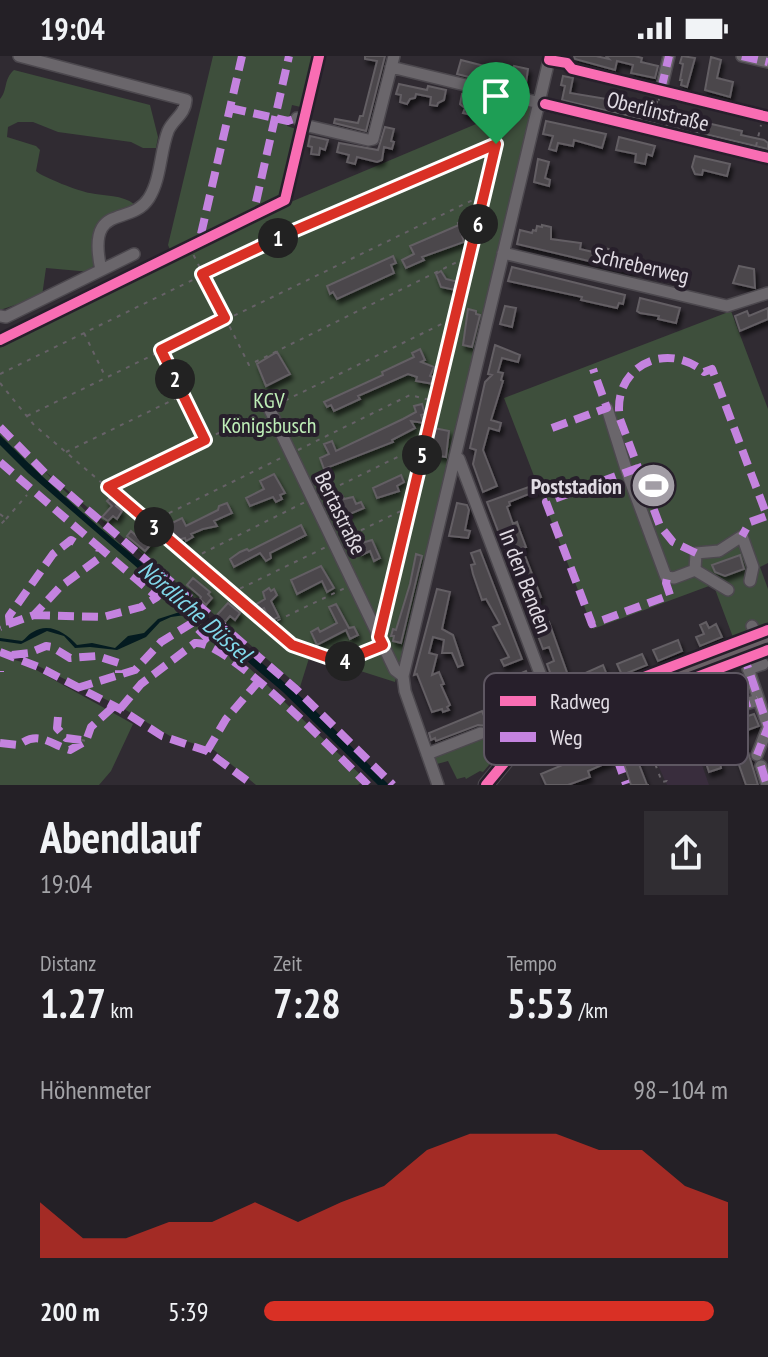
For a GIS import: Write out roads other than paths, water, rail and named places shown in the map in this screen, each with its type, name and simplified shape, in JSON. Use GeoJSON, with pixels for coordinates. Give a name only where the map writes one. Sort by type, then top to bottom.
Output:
{"type":"FeatureCollection","features":[{"type":"Feature","properties":{"kind":"main road"},"geometry":{"type":"LineString","coordinates":[[682,673],[763,642]]}},
{"type":"Feature","properties":{"kind":"main road"},"geometry":{"type":"LineString","coordinates":[[486,785],[502,765]]}},
{"type":"Feature","properties":{"kind":"street"},"geometry":{"type":"LineString","coordinates":[[19,56],[186,100],[182,115],[168,129],[148,200],[136,209],[112,218],[101,231],[98,249],[101,270]]}},
{"type":"Feature","properties":{"kind":"street"},"geometry":{"type":"LineString","coordinates":[[661,90],[669,56]]}},
{"type":"Feature","properties":{"kind":"street"},"geometry":{"type":"LineString","coordinates":[[742,56],[768,62]]}},
{"type":"Feature","properties":{"kind":"street"},"geometry":{"type":"LineString","coordinates":[[550,58],[568,60],[572,69],[766,115]]}},
{"type":"Feature","properties":{"kind":"street","name":"Bertastraße"},"geometry":{"type":"LineString","coordinates":[[438,785],[405,691],[403,676],[550,58]]}},
{"type":"Feature","properties":{"kind":"street"},"geometry":{"type":"LineString","coordinates":[[297,118],[304,125],[373,139],[392,61]]}},
{"type":"Feature","properties":{"kind":"street","name":"Oberlinstraße"},"geometry":{"type":"LineString","coordinates":[[392,61],[539,103],[768,158]]}},
{"type":"Feature","properties":{"kind":"street","name":"Schreberweg"},"geometry":{"type":"LineString","coordinates":[[503,253],[727,306],[768,293]]}},
{"type":"Feature","properties":{"kind":"street"},"geometry":{"type":"LineString","coordinates":[[0,316],[6,317],[134,254]]}},
{"type":"Feature","properties":{"kind":"street","name":"Bertastraße"},"geometry":{"type":"LineString","coordinates":[[269,408],[395,670],[403,676]]}},
{"type":"Feature","properties":{"kind":"street"},"geometry":{"type":"LineString","coordinates":[[607,408],[666,577],[674,578],[695,570]]}},
{"type":"Feature","properties":{"kind":"street","name":"In den Benden"},"geometry":{"type":"LineString","coordinates":[[455,456],[459,459],[540,673]]}},
{"type":"Feature","properties":{"kind":"street"},"geometry":{"type":"LineString","coordinates":[[695,570],[696,553],[719,551],[742,536],[753,567],[750,581]]}},
{"type":"Feature","properties":{"kind":"street"},"geometry":{"type":"LineString","coordinates":[[695,570],[728,590]]}},
{"type":"Feature","properties":{"kind":"street"},"geometry":{"type":"LineString","coordinates":[[752,626],[763,642]]}},
{"type":"Feature","properties":{"kind":"street"},"geometry":{"type":"LineString","coordinates":[[742,650],[768,727],[759,760],[767,785]]}},
{"type":"Feature","properties":{"kind":"street"},"geometry":{"type":"LineString","coordinates":[[748,669],[763,664]]}},
{"type":"Feature","properties":{"kind":"street"},"geometry":{"type":"LineString","coordinates":[[695,668],[697,673]]}},
{"type":"Feature","properties":{"kind":"street"},"geometry":{"type":"LineString","coordinates":[[748,703],[758,700]]}},
{"type":"Feature","properties":{"kind":"street"},"geometry":{"type":"LineString","coordinates":[[427,754],[481,733]]}},
{"type":"Feature","properties":{"kind":"water","name":"Nördliche Düssel"},"geometry":{"type":"Polygon","coordinates":[[[0,435],[107,534],[294,691],[389,785],[378,785],[283,692],[192,614],[160,622],[146,637],[117,650],[75,648],[64,636],[47,631],[21,644],[0,641],[0,638],[22,641],[31,633],[45,628],[68,636],[77,645],[92,643],[115,648],[128,636],[144,633],[158,619],[186,610],[28,473],[0,445],[0,435]]]}},
{"type":"Feature","properties":{"kind":"place","name":"Poststadion"},"geometry":{"type":"Point","coordinates":[653,486]}},
{"type":"Feature","properties":{"kind":"park label","name":"KGV Königsbusch"},"geometry":{"type":"Point","coordinates":[269,412]}}]}
